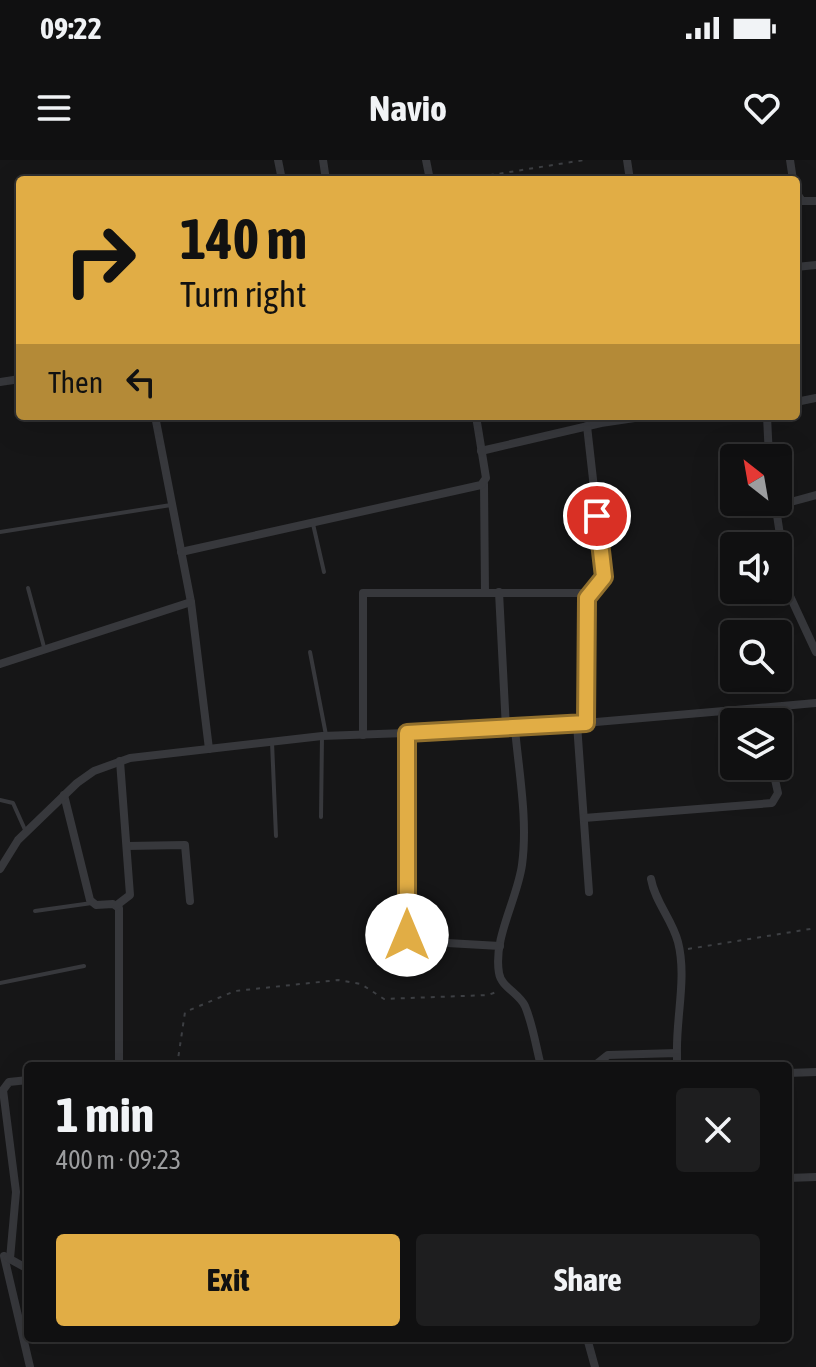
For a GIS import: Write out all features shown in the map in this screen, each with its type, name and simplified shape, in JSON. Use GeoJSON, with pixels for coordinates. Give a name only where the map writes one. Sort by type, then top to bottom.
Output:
{"type":"FeatureCollection","features":[{"type":"Feature","properties":{"kind":"street"},"geometry":{"type":"LineString","coordinates":[[156,420],[191,602],[209,749]]}},
{"type":"Feature","properties":{"kind":"street"},"geometry":{"type":"LineString","coordinates":[[477,420],[484,484],[485,592]]}},
{"type":"Feature","properties":{"kind":"street"},"geometry":{"type":"LineString","coordinates":[[481,451],[624,420]]}},
{"type":"Feature","properties":{"kind":"street"},"geometry":{"type":"LineString","coordinates":[[767,420],[768,444]]}},
{"type":"Feature","properties":{"kind":"street"},"geometry":{"type":"LineString","coordinates":[[587,426],[604,577],[588,593],[582,723],[589,892]]}},
{"type":"Feature","properties":{"kind":"street"},"geometry":{"type":"LineString","coordinates":[[181,552],[484,484]]}},
{"type":"Feature","properties":{"kind":"street"},"geometry":{"type":"LineString","coordinates":[[792,500],[816,495]]}},
{"type":"Feature","properties":{"kind":"street"},"geometry":{"type":"LineString","coordinates":[[777,516],[789,594],[816,652]]}},
{"type":"Feature","properties":{"kind":"street"},"geometry":{"type":"LineString","coordinates":[[499,592],[511,729],[522,805],[523,861],[500,946],[499,973],[526,1007],[540,1062]]}},
{"type":"Feature","properties":{"kind":"street"},"geometry":{"type":"LineString","coordinates":[[363,735],[363,593],[588,593]]}},
{"type":"Feature","properties":{"kind":"street"},"geometry":{"type":"LineString","coordinates":[[0,664],[191,602]]}},
{"type":"Feature","properties":{"kind":"street"},"geometry":{"type":"LineString","coordinates":[[761,708],[816,703]]}},
{"type":"Feature","properties":{"kind":"street"},"geometry":{"type":"LineString","coordinates":[[0,869],[26,832],[64,795],[94,771],[120,761],[324,736],[511,729],[720,711]]}},
{"type":"Feature","properties":{"kind":"street"},"geometry":{"type":"LineString","coordinates":[[407,733],[407,935],[412,941],[500,946]]}},
{"type":"Feature","properties":{"kind":"street"},"geometry":{"type":"LineString","coordinates":[[64,795],[92,903],[117,905],[130,895],[120,761]]}},
{"type":"Feature","properties":{"kind":"street"},"geometry":{"type":"LineString","coordinates":[[584,818],[772,803],[778,793],[775,780]]}},
{"type":"Feature","properties":{"kind":"street"},"geometry":{"type":"LineString","coordinates":[[127,846],[185,845],[190,901]]}},
{"type":"Feature","properties":{"kind":"street"},"geometry":{"type":"LineString","coordinates":[[651,879],[679,951],[681,995],[676,1017],[677,1062]]}},
{"type":"Feature","properties":{"kind":"street"},"geometry":{"type":"LineString","coordinates":[[117,905],[119,1062]]}},
{"type":"Feature","properties":{"kind":"street"},"geometry":{"type":"LineString","coordinates":[[599,1062],[608,1055],[677,1053]]}},
{"type":"Feature","properties":{"kind":"street"},"geometry":{"type":"LineString","coordinates":[[792,1073],[816,1072]]}},
{"type":"Feature","properties":{"kind":"street"},"geometry":{"type":"LineString","coordinates":[[24,1080],[9,1082],[3,1090],[16,1192],[5,1257],[24,1341]]}},
{"type":"Feature","properties":{"kind":"street"},"geometry":{"type":"LineString","coordinates":[[792,1178],[816,1177]]}},
{"type":"Feature","properties":{"kind":"street"},"geometry":{"type":"LineString","coordinates":[[5,1257],[24,1267]]}},
{"type":"Feature","properties":{"kind":"street"},"geometry":{"type":"LineString","coordinates":[[24,1342],[30,1367]]}},
{"type":"Feature","properties":{"kind":"street"},"geometry":{"type":"LineString","coordinates":[[588,1342],[595,1367]]}},
{"type":"Feature","properties":{"kind":"lane"},"geometry":{"type":"LineString","coordinates":[[0,532],[172,505]]}},
{"type":"Feature","properties":{"kind":"lane"},"geometry":{"type":"LineString","coordinates":[[312,521],[324,572]]}},
{"type":"Feature","properties":{"kind":"lane"},"geometry":{"type":"LineString","coordinates":[[28,588],[45,650]]}},
{"type":"Feature","properties":{"kind":"lane"},"geometry":{"type":"LineString","coordinates":[[310,652],[324,736],[321,817]]}},
{"type":"Feature","properties":{"kind":"lane"},"geometry":{"type":"LineString","coordinates":[[272,742],[276,836]]}},
{"type":"Feature","properties":{"kind":"lane"},"geometry":{"type":"LineString","coordinates":[[0,800],[13,803],[26,832]]}},
{"type":"Feature","properties":{"kind":"lane"},"geometry":{"type":"LineString","coordinates":[[35,911],[92,903]]}},
{"type":"Feature","properties":{"kind":"lane"},"geometry":{"type":"LineString","coordinates":[[0,983],[84,966]]}},
{"type":"Feature","properties":{"kind":"path"},"geometry":{"type":"LineString","coordinates":[[485,176],[584,160]]}},
{"type":"Feature","properties":{"kind":"path"},"geometry":{"type":"LineString","coordinates":[[679,951],[816,928]]}},
{"type":"Feature","properties":{"kind":"path"},"geometry":{"type":"LineString","coordinates":[[178,1062],[185,1012],[235,991],[338,980],[361,984],[384,999],[488,995],[505,984]]}},
{"type":"Feature","properties":{"kind":"route"},"geometry":{"type":"LineString","coordinates":[[407,935],[407,733],[586,723],[587,598],[604,577],[597,516]]}}]}
